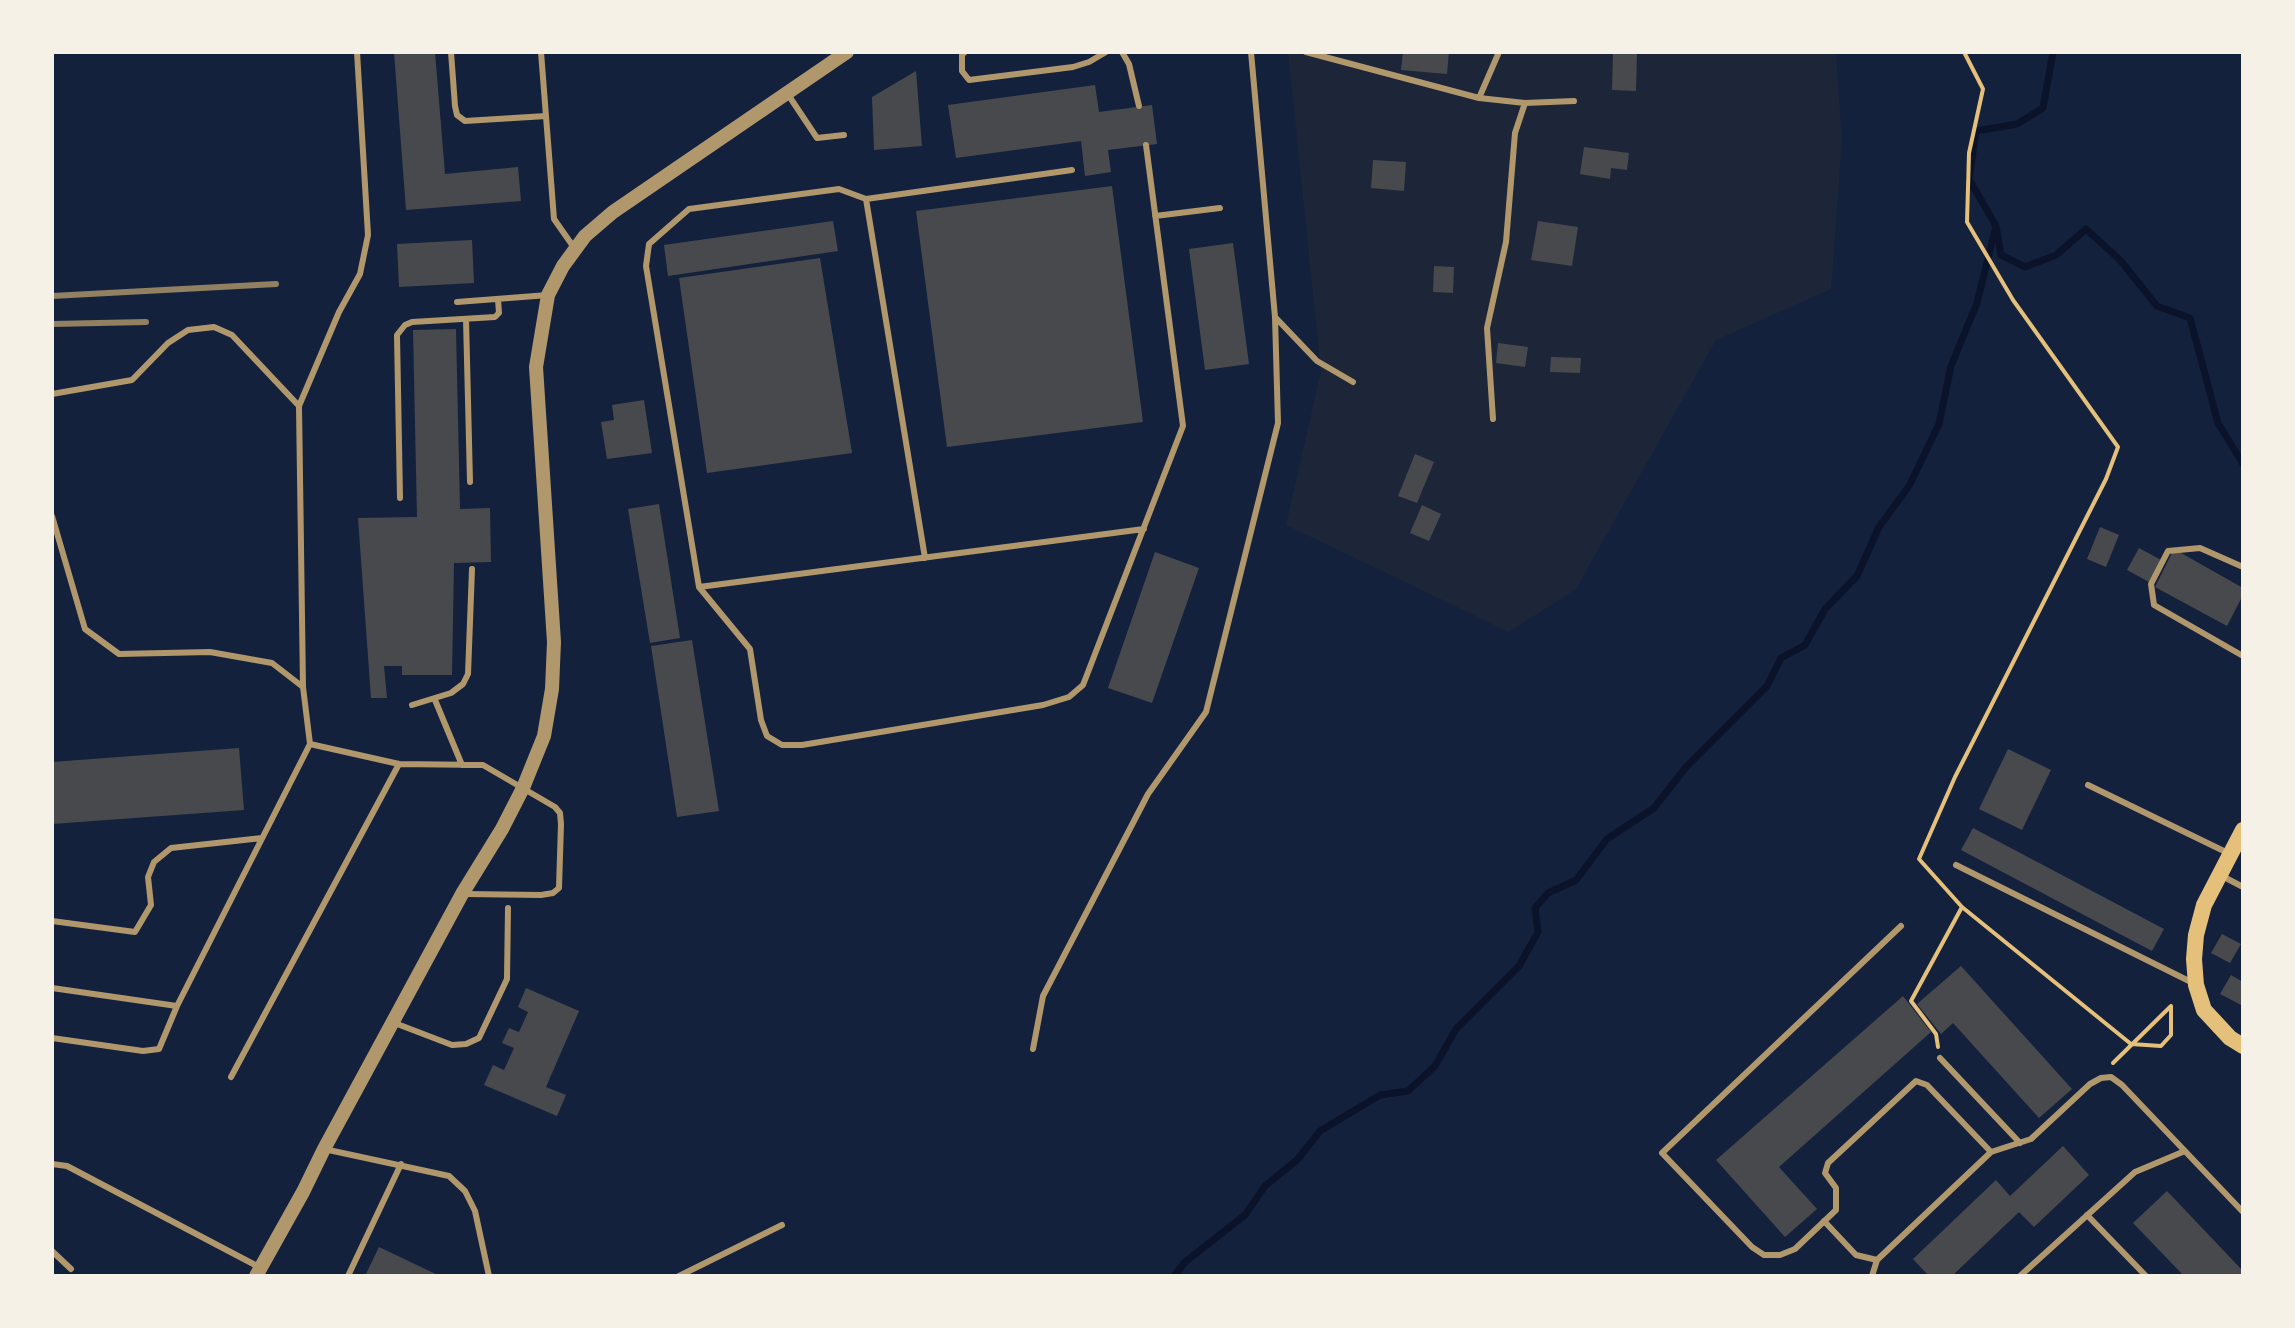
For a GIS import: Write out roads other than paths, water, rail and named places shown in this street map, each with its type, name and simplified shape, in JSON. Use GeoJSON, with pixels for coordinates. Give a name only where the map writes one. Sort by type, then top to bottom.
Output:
{"type":"FeatureCollection","features":[{"type":"Feature","properties":{"kind":"main road"},"geometry":{"type":"LineString","coordinates":[[2243,830],[2204,905],[2196,935],[2196,985],[2204,1010],[2230,1038],[2243,1046]]}},
{"type":"Feature","properties":{"kind":"street"},"geometry":{"type":"LineString","coordinates":[[258,1272],[462,894],[502,829],[544,736],[552,689],[554,642],[536,367],[548,295],[563,266],[585,236],[613,212],[847,52]]}},
{"type":"Feature","properties":{"kind":"lane"},"geometry":{"type":"LineString","coordinates":[[52,1038],[143,1051],[159,1049],[177,1006],[310,744],[303,687],[299,406],[339,312],[360,274],[368,235],[357,52]]}},
{"type":"Feature","properties":{"kind":"lane"},"geometry":{"type":"LineString","coordinates":[[451,52],[455,106],[457,115],[465,121],[546,116]]}},
{"type":"Feature","properties":{"kind":"lane"},"geometry":{"type":"LineString","coordinates":[[541,52],[554,219],[575,249]]}},
{"type":"Feature","properties":{"kind":"lane"},"geometry":{"type":"LineString","coordinates":[[965,52],[961,64],[964,76],[976,80],[1073,67],[1106,52]]}},
{"type":"Feature","properties":{"kind":"lane"},"geometry":{"type":"LineString","coordinates":[[1122,52],[1129,64],[1139,106]]}},
{"type":"Feature","properties":{"kind":"lane"},"geometry":{"type":"LineString","coordinates":[[1033,1049],[1043,996],[1148,794],[1206,712],[1278,423],[1275,317],[1251,52]]}},
{"type":"Feature","properties":{"kind":"lane"},"geometry":{"type":"LineString","coordinates":[[1306,52],[1479,98],[1525,103],[1574,101]]}},
{"type":"Feature","properties":{"kind":"lane"},"geometry":{"type":"LineString","coordinates":[[1479,98],[1499,52]]}},
{"type":"Feature","properties":{"kind":"lane"},"geometry":{"type":"LineString","coordinates":[[787,93],[817,138],[844,135]]}},
{"type":"Feature","properties":{"kind":"lane"},"geometry":{"type":"LineString","coordinates":[[1493,419],[1487,328],[1506,242],[1515,133],[1525,103]]}},
{"type":"Feature","properties":{"kind":"lane"},"geometry":{"type":"LineString","coordinates":[[1072,170],[866,199],[839,189],[689,209],[649,244],[646,266],[699,587],[750,649],[761,720],[767,736],[782,745],[802,745],[1043,705],[1069,697],[1083,685],[1183,426],[1146,145]]}},
{"type":"Feature","properties":{"kind":"lane"},"geometry":{"type":"LineString","coordinates":[[866,199],[925,558]]}},
{"type":"Feature","properties":{"kind":"lane"},"geometry":{"type":"LineString","coordinates":[[1155,216],[1220,208]]}},
{"type":"Feature","properties":{"kind":"lane"},"geometry":{"type":"LineString","coordinates":[[457,302],[548,295]]}},
{"type":"Feature","properties":{"kind":"lane"},"geometry":{"type":"LineString","coordinates":[[400,498],[397,335],[412,322],[497,316],[498,299]]}},
{"type":"Feature","properties":{"kind":"lane"},"geometry":{"type":"LineString","coordinates":[[1275,317],[1317,361],[1353,382]]}},
{"type":"Feature","properties":{"kind":"lane"},"geometry":{"type":"LineString","coordinates":[[466,319],[470,482]]}},
{"type":"Feature","properties":{"kind":"lane"},"geometry":{"type":"LineString","coordinates":[[52,394],[132,380],[178,336],[188,330],[214,327],[232,335],[299,406]]}},
{"type":"Feature","properties":{"kind":"lane"},"geometry":{"type":"LineString","coordinates":[[52,516],[85,629],[119,654],[210,652],[272,663],[303,687]]}},
{"type":"Feature","properties":{"kind":"lane"},"geometry":{"type":"LineString","coordinates":[[699,587],[1144,529]]}},
{"type":"Feature","properties":{"kind":"lane"},"geometry":{"type":"LineString","coordinates":[[2243,567],[2200,548],[2168,551],[2151,584],[2154,605],[2243,656]]}},
{"type":"Feature","properties":{"kind":"lane"},"geometry":{"type":"LineString","coordinates":[[412,705],[435,700],[457,689],[468,674],[472,569]]}},
{"type":"Feature","properties":{"kind":"lane"},"geometry":{"type":"LineString","coordinates":[[435,700],[462,765]]}},
{"type":"Feature","properties":{"kind":"lane"},"geometry":{"type":"LineString","coordinates":[[310,744],[399,764],[483,765],[555,807],[560,813],[559,888],[553,893],[541,895],[462,894]]}},
{"type":"Feature","properties":{"kind":"lane"},"geometry":{"type":"LineString","coordinates":[[231,1077],[399,764]]}},
{"type":"Feature","properties":{"kind":"lane"},"geometry":{"type":"LineString","coordinates":[[2088,785],[2230,854]]}},
{"type":"Feature","properties":{"kind":"lane"},"geometry":{"type":"LineString","coordinates":[[52,921],[135,932],[151,905],[148,877],[154,862],[171,848],[262,838]]}},
{"type":"Feature","properties":{"kind":"lane"},"geometry":{"type":"LineString","coordinates":[[1956,865],[2196,985]]}},
{"type":"Feature","properties":{"kind":"lane"},"geometry":{"type":"LineString","coordinates":[[2219,874],[2243,887]]}},
{"type":"Feature","properties":{"kind":"lane"},"geometry":{"type":"LineString","coordinates":[[392,1022],[452,1045],[466,1044],[479,1038],[507,979],[508,908]]}},
{"type":"Feature","properties":{"kind":"lane"},"geometry":{"type":"LineString","coordinates":[[1901,926],[1662,1153],[1752,1247],[1764,1255],[1780,1255],[1795,1249],[1836,1210],[1836,1188],[1825,1173],[1828,1163],[1916,1081],[1927,1085],[1991,1152]]}},
{"type":"Feature","properties":{"kind":"lane"},"geometry":{"type":"LineString","coordinates":[[52,988],[177,1006]]}},
{"type":"Feature","properties":{"kind":"lane"},"geometry":{"type":"LineString","coordinates":[[1940,1058],[2020,1143]]}},
{"type":"Feature","properties":{"kind":"lane"},"geometry":{"type":"LineString","coordinates":[[1872,1276],[1877,1260],[1991,1152],[2031,1139],[2090,1084],[2101,1078],[2111,1077],[2122,1085],[2243,1212]]}},
{"type":"Feature","properties":{"kind":"lane"},"geometry":{"type":"LineString","coordinates":[[324,1149],[449,1176],[465,1191],[475,1211],[489,1276]]}},
{"type":"Feature","properties":{"kind":"lane"},"geometry":{"type":"LineString","coordinates":[[2020,1276],[2135,1172],[2185,1151]]}},
{"type":"Feature","properties":{"kind":"lane"},"geometry":{"type":"LineString","coordinates":[[52,1164],[67,1166],[258,1272]]}},
{"type":"Feature","properties":{"kind":"lane"},"geometry":{"type":"LineString","coordinates":[[348,1276],[401,1164]]}},
{"type":"Feature","properties":{"kind":"lane"},"geometry":{"type":"LineString","coordinates":[[2087,1215],[2146,1276]]}},
{"type":"Feature","properties":{"kind":"lane"},"geometry":{"type":"LineString","coordinates":[[1824,1221],[1856,1255],[1877,1260]]}},
{"type":"Feature","properties":{"kind":"lane"},"geometry":{"type":"LineString","coordinates":[[679,1276],[782,1225]]}},
{"type":"Feature","properties":{"kind":"lane"},"geometry":{"type":"LineString","coordinates":[[52,1251],[71,1269]]}},
{"type":"Feature","properties":{"kind":"waterway"},"geometry":{"type":"LineString","coordinates":[[2053,52],[2043,108],[2017,124],[1976,131],[1969,179],[1996,226],[2001,255],[2025,267],[2056,255],[2086,229],[2120,260],[2157,306],[2190,318],[2218,423],[2243,464]]}},
{"type":"Feature","properties":{"kind":"waterway"},"geometry":{"type":"LineString","coordinates":[[1174,1276],[1185,1262],[1245,1215],[1265,1186],[1297,1160],[1320,1131],[1380,1095],[1408,1091],[1435,1066],[1456,1029],[1519,966],[1538,932],[1535,908],[1548,893],[1576,880],[1607,839],[1654,808],[1686,767],[1767,686],[1781,658],[1805,645],[1825,609],[1857,576],[1879,527],[1909,486],[1939,424],[1951,366],[1977,303],[1996,226]]}},
{"type":"Feature","properties":{"kind":"railway"},"geometry":{"type":"LineString","coordinates":[[52,296],[276,284]]}},
{"type":"Feature","properties":{"kind":"railway"},"geometry":{"type":"LineString","coordinates":[[52,324],[146,322]]}}]}
